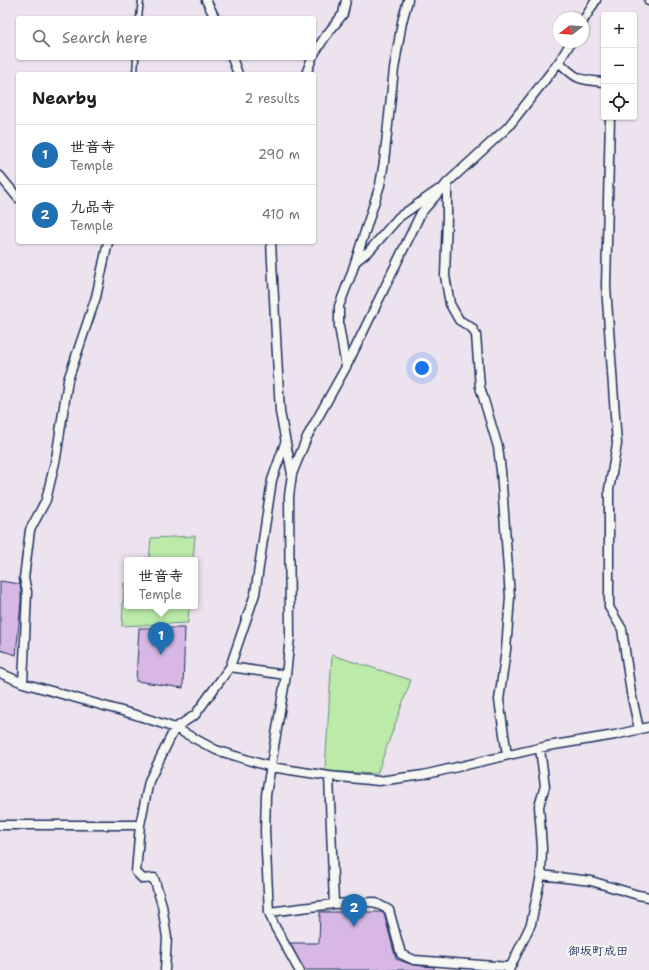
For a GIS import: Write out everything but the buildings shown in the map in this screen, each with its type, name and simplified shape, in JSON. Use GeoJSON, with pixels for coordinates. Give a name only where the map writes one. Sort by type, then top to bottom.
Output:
{"type":"FeatureCollection","features":[{"type":"Feature","properties":{"kind":"street"},"geometry":{"type":"LineString","coordinates":[[206,0],[214,16]]}},
{"type":"Feature","properties":{"kind":"street"},"geometry":{"type":"LineString","coordinates":[[316,51],[343,14],[346,0]]}},
{"type":"Feature","properties":{"kind":"street"},"geometry":{"type":"LineString","coordinates":[[346,367],[339,326],[339,306],[380,185],[394,70],[402,22],[408,0]]}},
{"type":"Feature","properties":{"kind":"street"},"geometry":{"type":"LineString","coordinates":[[589,12],[596,0]]}},
{"type":"Feature","properties":{"kind":"street"},"geometry":{"type":"LineString","coordinates":[[299,970],[274,926],[269,912],[265,831],[266,796],[286,675],[290,637],[289,496],[292,474],[307,437],[346,367],[421,213],[447,184],[508,127],[559,62],[567,48]]}},
{"type":"Feature","properties":{"kind":"street"},"geometry":{"type":"LineString","coordinates":[[233,60],[237,72]]}},
{"type":"Feature","properties":{"kind":"street"},"geometry":{"type":"LineString","coordinates":[[307,72],[311,60]]}},
{"type":"Feature","properties":{"kind":"street"},"geometry":{"type":"LineString","coordinates":[[559,62],[571,74],[582,80],[601,82]]}},
{"type":"Feature","properties":{"kind":"street"},"geometry":{"type":"LineString","coordinates":[[610,120],[606,286],[617,444],[609,490],[609,607],[622,629],[631,693],[639,729]]}},
{"type":"Feature","properties":{"kind":"street"},"geometry":{"type":"LineString","coordinates":[[0,176],[16,196]]}},
{"type":"Feature","properties":{"kind":"street"},"geometry":{"type":"LineString","coordinates":[[355,262],[370,250],[399,217],[447,184]]}},
{"type":"Feature","properties":{"kind":"street"},"geometry":{"type":"LineString","coordinates":[[447,184],[445,276],[450,304],[459,320],[472,328],[476,335],[480,387],[498,447],[501,471],[510,597],[506,650],[499,700],[507,755]]}},
{"type":"Feature","properties":{"kind":"street"},"geometry":{"type":"LineString","coordinates":[[23,683],[27,592],[24,578],[30,530],[46,500],[56,458],[68,380],[96,297],[108,244]]}},
{"type":"Feature","properties":{"kind":"street"},"geometry":{"type":"LineString","coordinates":[[271,244],[280,412],[292,474]]}},
{"type":"Feature","properties":{"kind":"street"},"geometry":{"type":"LineString","coordinates":[[165,970],[167,938],[162,905],[154,878],[143,879],[136,872],[140,825],[150,781],[175,728],[195,715],[230,667],[255,594],[272,480],[286,442]]}},
{"type":"Feature","properties":{"kind":"street"},"geometry":{"type":"LineString","coordinates":[[230,667],[286,675]]}},
{"type":"Feature","properties":{"kind":"street"},"geometry":{"type":"LineString","coordinates":[[0,673],[23,683],[129,713],[175,728],[216,750],[271,767],[329,776],[379,781],[422,775],[548,746],[649,727]]}},
{"type":"Feature","properties":{"kind":"street"},"geometry":{"type":"LineString","coordinates":[[269,912],[334,904],[374,902],[389,910],[401,954],[414,960],[509,969],[531,924],[541,875],[542,848],[539,806],[545,786],[540,749]]}},
{"type":"Feature","properties":{"kind":"street"},"geometry":{"type":"LineString","coordinates":[[329,776],[334,904]]}},
{"type":"Feature","properties":{"kind":"street"},"geometry":{"type":"LineString","coordinates":[[0,826],[140,825]]}},
{"type":"Feature","properties":{"kind":"street"},"geometry":{"type":"LineString","coordinates":[[541,875],[591,881],[649,897]]}},
{"type":"Feature","properties":{"kind":"lane"},"geometry":{"type":"LineString","coordinates":[[139,16],[141,0]]}},
{"type":"Feature","properties":{"kind":"lane"},"geometry":{"type":"LineString","coordinates":[[135,72],[136,60]]}},
{"type":"Feature","properties":{"kind":"green space"},"geometry":{"type":"Polygon","coordinates":[[[195,536],[193,557],[149,557],[151,538],[195,536]]]}},
{"type":"Feature","properties":{"kind":"green space"},"geometry":{"type":"Polygon","coordinates":[[[124,583],[124,609],[189,609],[188,623],[122,626],[124,583]]]}},
{"type":"Feature","properties":{"kind":"green space"},"geometry":{"type":"Polygon","coordinates":[[[332,655],[411,680],[377,774],[325,771],[332,655]]]}},
{"type":"Feature","properties":{"kind":"place","name":"世音寺"},"geometry":{"type":"Point","coordinates":[161,655]}},
{"type":"Feature","properties":{"kind":"place","name":"九品寺"},"geometry":{"type":"Point","coordinates":[354,927]}},
{"type":"Feature","properties":{"kind":"district","name":"御坂町成田"},"geometry":{"type":"Point","coordinates":[598,951]}}]}
